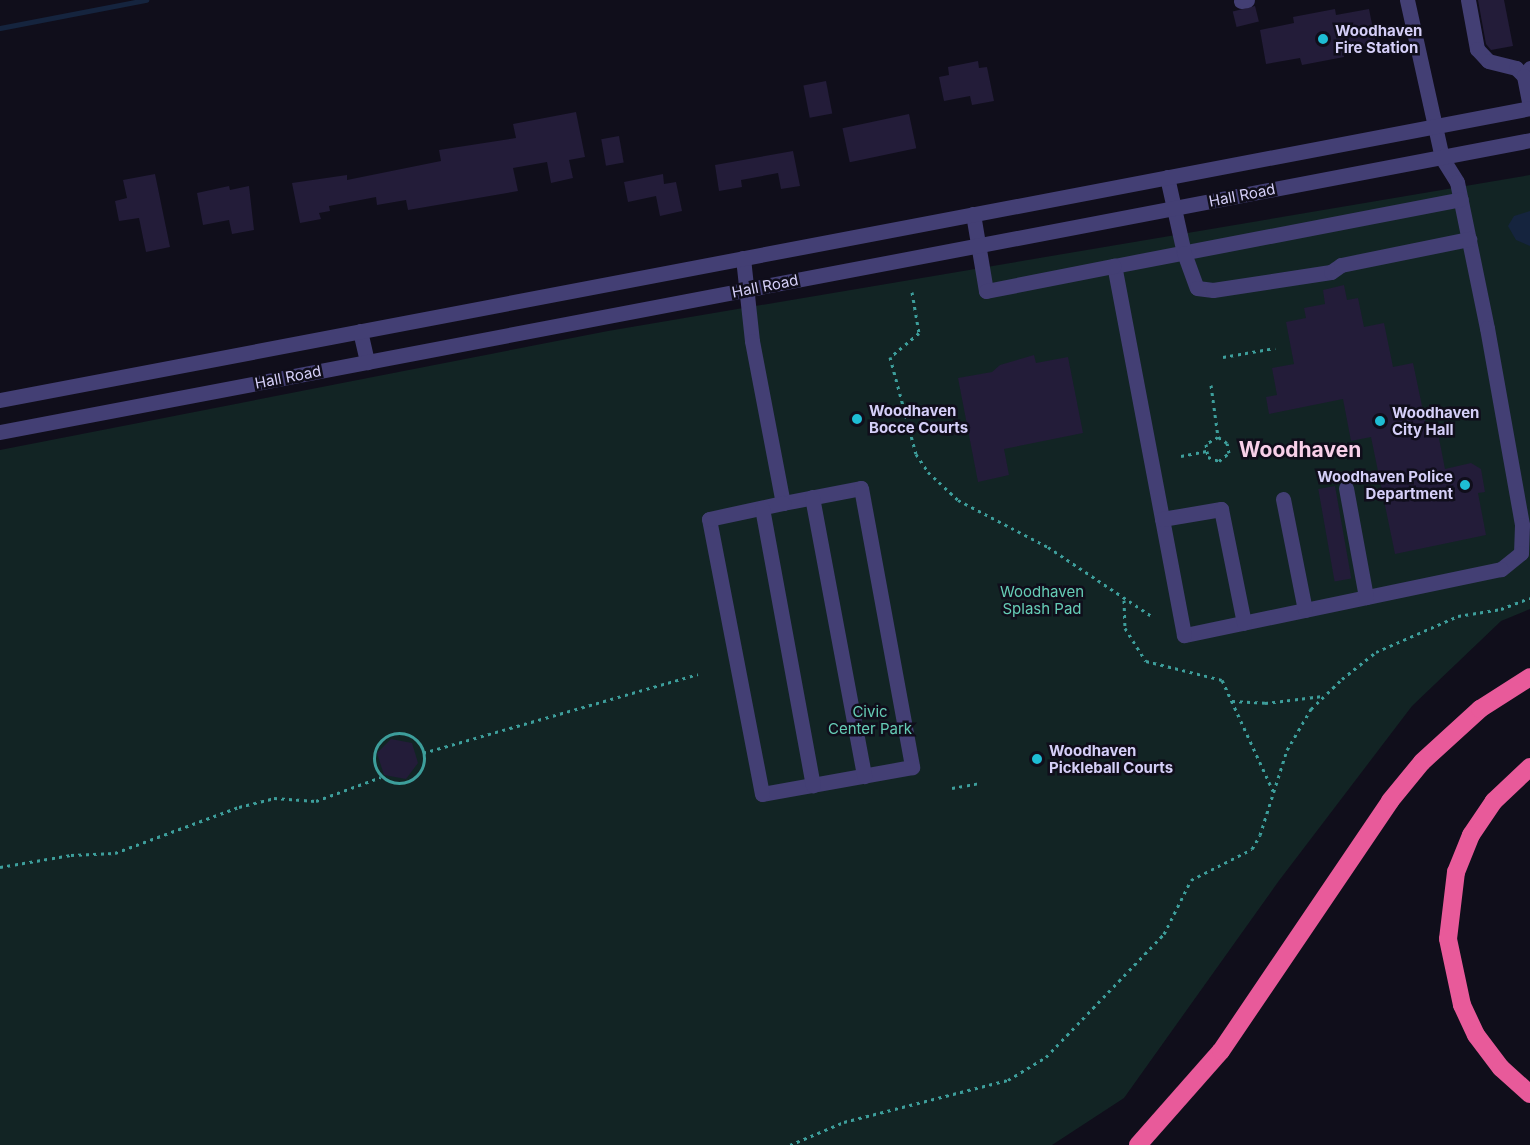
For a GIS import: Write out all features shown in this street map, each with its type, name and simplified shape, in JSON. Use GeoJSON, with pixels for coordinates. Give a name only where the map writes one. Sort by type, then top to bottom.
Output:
{"type":"FeatureCollection","features":[{"type":"Feature","properties":{"kind":"highway"},"geometry":{"type":"LineString","coordinates":[[1138,1145],[1221,1052],[1377,820],[1422,762],[1480,709],[1530,677]]}},
{"type":"Feature","properties":{"kind":"highway"},"geometry":{"type":"LineString","coordinates":[[1530,767],[1494,801],[1471,835],[1456,872],[1449,905],[1448,939],[1455,983],[1476,1035],[1501,1068],[1530,1094]]}},
{"type":"Feature","properties":{"kind":"street"},"geometry":{"type":"LineString","coordinates":[[1114,266],[1184,635],[1501,569],[1521,553],[1522,525],[1461,200],[1457,182],[1442,158],[1407,0]]}},
{"type":"Feature","properties":{"kind":"street"},"geometry":{"type":"LineString","coordinates":[[1468,0],[1477,50],[1488,61],[1527,72],[1530,108]]}},
{"type":"Feature","properties":{"kind":"street","name":"Hall Road"},"geometry":{"type":"LineString","coordinates":[[0,400],[1530,108]]}},
{"type":"Feature","properties":{"kind":"street","name":"Hall Road"},"geometry":{"type":"LineString","coordinates":[[0,432],[1530,140]]}},
{"type":"Feature","properties":{"kind":"street"},"geometry":{"type":"LineString","coordinates":[[1167,177],[1184,253],[1197,288],[1213,290],[1331,272],[1341,265],[1468,239]]}},
{"type":"Feature","properties":{"kind":"street"},"geometry":{"type":"LineString","coordinates":[[973,214],[986,291],[1461,200]]}},
{"type":"Feature","properties":{"kind":"street"},"geometry":{"type":"LineString","coordinates":[[743,258],[752,341],[783,503]]}},
{"type":"Feature","properties":{"kind":"street"},"geometry":{"type":"LineString","coordinates":[[360,331],[367,362]]}},
{"type":"Feature","properties":{"kind":"street"},"geometry":{"type":"LineString","coordinates":[[861,488],[912,767],[762,794],[709,519],[783,503],[861,488]]}},
{"type":"Feature","properties":{"kind":"street"},"geometry":{"type":"LineString","coordinates":[[1346,488],[1366,597]]}},
{"type":"Feature","properties":{"kind":"street"},"geometry":{"type":"LineString","coordinates":[[812,497],[864,776]]}},
{"type":"Feature","properties":{"kind":"street"},"geometry":{"type":"LineString","coordinates":[[1283,499],[1305,610]]}},
{"type":"Feature","properties":{"kind":"street"},"geometry":{"type":"LineString","coordinates":[[762,508],[813,785]]}},
{"type":"Feature","properties":{"kind":"street"},"geometry":{"type":"LineString","coordinates":[[1162,519],[1221,509],[1244,623]]}},
{"type":"Feature","properties":{"kind":"path"},"geometry":{"type":"LineString","coordinates":[[912,292],[919,333],[890,357],[916,454],[928,472],[958,500],[1048,547],[1124,600],[1150,615]]}},
{"type":"Feature","properties":{"kind":"path"},"geometry":{"type":"LineString","coordinates":[[1223,357],[1275,348]]}},
{"type":"Feature","properties":{"kind":"path"},"geometry":{"type":"LineString","coordinates":[[1211,385],[1218,437],[1227,443],[1229,453],[1219,461],[1208,456],[1206,444],[1218,437]]}},
{"type":"Feature","properties":{"kind":"path"},"geometry":{"type":"LineString","coordinates":[[1181,456],[1207,451]]}},
{"type":"Feature","properties":{"kind":"path"},"geometry":{"type":"LineString","coordinates":[[790,1145],[844,1122],[1008,1080],[1046,1057],[1164,934],[1191,880],[1252,849],[1260,835],[1287,750],[1311,709],[1324,696],[1376,652],[1458,616],[1500,609],[1530,598]]}},
{"type":"Feature","properties":{"kind":"path"},"geometry":{"type":"LineString","coordinates":[[1124,600],[1125,628],[1132,644],[1146,661],[1222,680],[1273,791]]}},
{"type":"Feature","properties":{"kind":"path"},"geometry":{"type":"LineString","coordinates":[[423,753],[698,674]]}},
{"type":"Feature","properties":{"kind":"path"},"geometry":{"type":"LineString","coordinates":[[1232,701],[1265,704],[1324,696]]}},
{"type":"Feature","properties":{"kind":"path"},"geometry":{"type":"LineString","coordinates":[[0,867],[71,855],[115,853],[239,807],[274,798],[316,801],[381,777],[408,783],[426,764],[419,740],[390,733],[373,750],[381,777]]}},
{"type":"Feature","properties":{"kind":"path"},"geometry":{"type":"LineString","coordinates":[[952,788],[980,783]]}},
{"type":"Feature","properties":{"kind":"green space","name":"Civic Center Park"},"geometry":{"type":"Polygon","coordinates":[[[1530,175],[1530,609],[1501,621],[1412,706],[1278,882],[1124,1098],[1052,1145],[0,1145],[0,450],[608,331],[1530,175]]]}},
{"type":"Feature","properties":{"kind":"water"},"geometry":{"type":"Polygon","coordinates":[[[1530,211],[1530,246],[1516,240],[1508,226],[1514,216],[1530,211]]]}},
{"type":"Feature","properties":{"kind":"building"},"geometry":{"type":"Polygon","coordinates":[[[1478,0],[1504,0],[1513,46],[1491,50],[1486,44],[1478,0]]]}},
{"type":"Feature","properties":{"kind":"building"},"geometry":{"type":"Polygon","coordinates":[[[1255,6],[1259,22],[1237,27],[1233,12],[1255,6]]]}},
{"type":"Feature","properties":{"kind":"building"},"geometry":{"type":"Polygon","coordinates":[[[1335,9],[1336,15],[1369,9],[1376,44],[1343,50],[1344,57],[1302,65],[1300,58],[1266,64],[1260,30],[1294,23],[1293,17],[1335,9]]]}},
{"type":"Feature","properties":{"kind":"building"},"geometry":{"type":"Polygon","coordinates":[[[978,61],[979,68],[987,67],[994,101],[972,105],[970,96],[944,101],[939,77],[949,75],[948,67],[978,61]]]}},
{"type":"Feature","properties":{"kind":"building"},"geometry":{"type":"Polygon","coordinates":[[[826,81],[832,113],[810,118],[803,85],[826,81]]]}},
{"type":"Feature","properties":{"kind":"building"},"geometry":{"type":"Polygon","coordinates":[[[576,112],[585,157],[569,160],[573,178],[551,183],[547,162],[513,168],[518,191],[408,210],[406,200],[377,205],[376,197],[329,206],[330,211],[319,213],[321,219],[300,223],[292,183],[347,175],[347,180],[441,161],[439,150],[516,138],[513,124],[576,112]]]}},
{"type":"Feature","properties":{"kind":"building"},"geometry":{"type":"Polygon","coordinates":[[[909,114],[916,148],[850,162],[842,128],[909,114]]]}},
{"type":"Feature","properties":{"kind":"building"},"geometry":{"type":"Polygon","coordinates":[[[619,136],[624,163],[606,166],[601,139],[619,136]]]}},
{"type":"Feature","properties":{"kind":"building"},"geometry":{"type":"Polygon","coordinates":[[[793,151],[800,186],[781,189],[778,173],[741,180],[742,187],[719,191],[715,165],[793,151]]]}},
{"type":"Feature","properties":{"kind":"building"},"geometry":{"type":"Polygon","coordinates":[[[155,174],[170,247],[146,252],[139,218],[119,221],[115,201],[127,198],[123,180],[155,174]]]}},
{"type":"Feature","properties":{"kind":"building"},"geometry":{"type":"Polygon","coordinates":[[[663,174],[664,184],[676,182],[682,211],[660,216],[656,196],[628,202],[624,182],[663,174]]]}},
{"type":"Feature","properties":{"kind":"building"},"geometry":{"type":"Polygon","coordinates":[[[229,186],[230,190],[249,186],[254,230],[232,234],[229,220],[203,225],[197,193],[229,186]]]}},
{"type":"Feature","properties":{"kind":"building","name":"Woodhaven City Hall"},"geometry":{"type":"Polygon","coordinates":[[[1344,285],[1347,300],[1358,298],[1364,327],[1384,323],[1393,367],[1413,363],[1426,425],[1436,423],[1445,469],[1471,463],[1481,469],[1485,492],[1478,493],[1486,535],[1395,554],[1371,437],[1351,441],[1343,399],[1269,414],[1266,397],[1277,395],[1272,368],[1294,364],[1286,322],[1306,318],[1304,308],[1325,304],[1323,290],[1344,285]]]}},
{"type":"Feature","properties":{"kind":"building"},"geometry":{"type":"Polygon","coordinates":[[[1034,355],[1036,363],[1068,357],[1083,433],[1004,449],[1009,475],[978,482],[958,378],[992,372],[1000,365],[1034,355]]]}},
{"type":"Feature","properties":{"kind":"building"},"geometry":{"type":"Polygon","coordinates":[[[1335,486],[1351,579],[1335,582],[1318,489],[1335,486]]]}},
{"type":"Feature","properties":{"kind":"building"},"geometry":{"type":"Polygon","coordinates":[[[391,739],[412,743],[418,763],[406,779],[384,775],[377,753],[391,739]]]}},
{"type":"Feature","properties":{"kind":"waterway"},"geometry":{"type":"LineString","coordinates":[[0,28],[146,0]]}},
{"type":"Feature","properties":{"kind":"place","name":"Woodhaven Fire Station"},"geometry":{"type":"Point","coordinates":[1323,39]}},
{"type":"Feature","properties":{"kind":"place","name":"Woodhaven Bocce Courts"},"geometry":{"type":"Point","coordinates":[857,419]}},
{"type":"Feature","properties":{"kind":"place","name":"Woodhaven City Hall"},"geometry":{"type":"Point","coordinates":[1380,421]}},
{"type":"Feature","properties":{"kind":"place","name":"Woodhaven Police Department"},"geometry":{"type":"Point","coordinates":[1465,485]}},
{"type":"Feature","properties":{"kind":"place","name":"Woodhaven Pickleball Courts"},"geometry":{"type":"Point","coordinates":[1037,759]}},
{"type":"Feature","properties":{"kind":"district","name":"Woodhaven"},"geometry":{"type":"Point","coordinates":[1300,450]}},
{"type":"Feature","properties":{"kind":"park label","name":"Woodhaven Splash Pad"},"geometry":{"type":"Point","coordinates":[1042,600]}}]}
